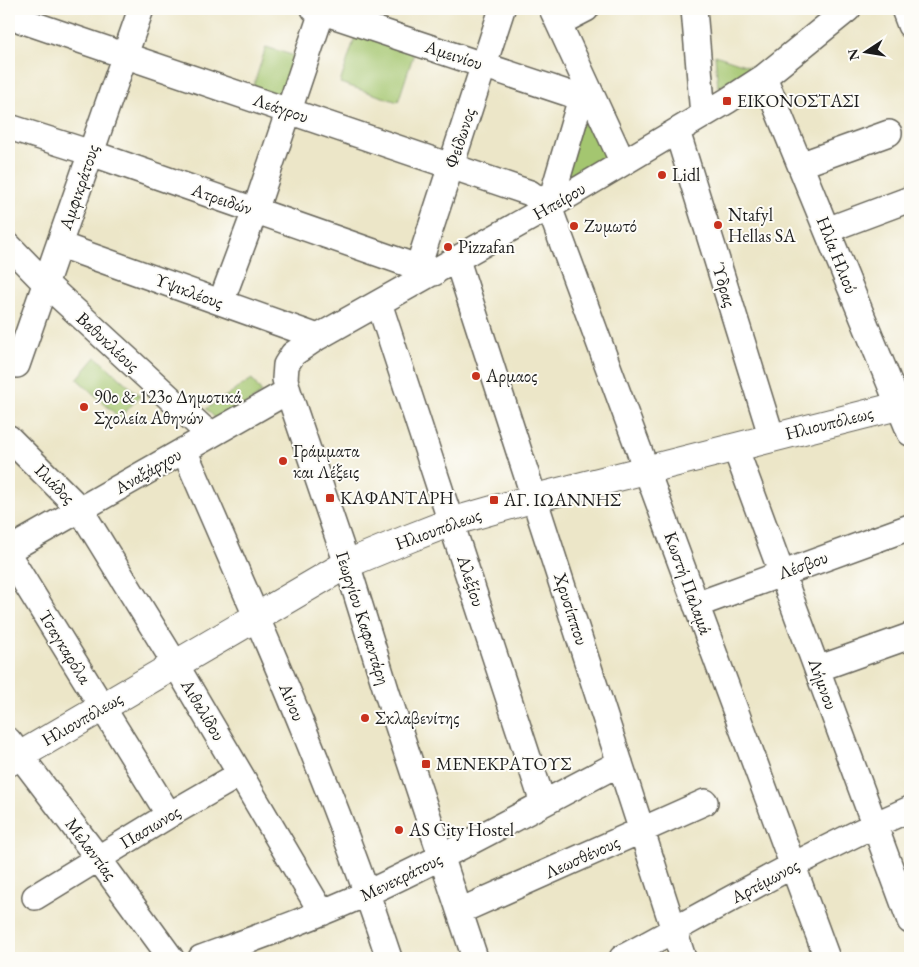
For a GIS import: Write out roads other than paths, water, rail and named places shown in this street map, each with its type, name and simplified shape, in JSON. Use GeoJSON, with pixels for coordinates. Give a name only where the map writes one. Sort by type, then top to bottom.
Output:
{"type":"FeatureCollection","features":[{"type":"Feature","properties":{"kind":"main road","name":"Ηλιουπόλεως"},"geometry":{"type":"LineString","coordinates":[[12,753],[102,708],[347,564],[451,522],[535,498],[905,404]]}},
{"type":"Feature","properties":{"kind":"street","name":"Αμφικράτους"},"geometry":{"type":"LineString","coordinates":[[17,366],[141,9]]}},
{"type":"Feature","properties":{"kind":"street","name":"Φείδωνος"},"geometry":{"type":"LineString","coordinates":[[426,270],[451,166],[502,9]]}},
{"type":"Feature","properties":{"kind":"street"},"geometry":{"type":"LineString","coordinates":[[586,9],[556,16],[587,100],[623,163]]}},
{"type":"Feature","properties":{"kind":"street"},"geometry":{"type":"LineString","coordinates":[[694,9],[703,115]]}},
{"type":"Feature","properties":{"kind":"street","name":"Ηπείρου"},"geometry":{"type":"LineString","coordinates":[[288,391],[285,379],[286,365],[293,354],[318,337],[379,303],[426,270],[457,260],[703,115],[764,77],[848,9]]}},
{"type":"Feature","properties":{"kind":"street"},"geometry":{"type":"LineString","coordinates":[[904,9],[910,25]]}},
{"type":"Feature","properties":{"kind":"street","name":"Αμεινίου"},"geometry":{"type":"LineString","coordinates":[[319,10],[587,100]]}},
{"type":"Feature","properties":{"kind":"street"},"geometry":{"type":"LineString","coordinates":[[221,302],[255,211],[289,111],[319,10]]}},
{"type":"Feature","properties":{"kind":"street","name":"Λεάγρου"},"geometry":{"type":"LineString","coordinates":[[9,16],[530,193],[549,207]]}},
{"type":"Feature","properties":{"kind":"street","name":"Ηλία Ηλιού"},"geometry":{"type":"LineString","coordinates":[[764,77],[827,230],[905,404],[910,433]]}},
{"type":"Feature","properties":{"kind":"street"},"geometry":{"type":"LineString","coordinates":[[549,207],[587,100]]}},
{"type":"Feature","properties":{"kind":"street","name":"Ατρειδών"},"geometry":{"type":"LineString","coordinates":[[9,127],[426,270]]}},
{"type":"Feature","properties":{"kind":"street","name":"Ύδρας"},"geometry":{"type":"LineString","coordinates":[[677,131],[772,438]]}},
{"type":"Feature","properties":{"kind":"street"},"geometry":{"type":"LineString","coordinates":[[800,165],[889,133]]}},
{"type":"Feature","properties":{"kind":"street"},"geometry":{"type":"LineString","coordinates":[[827,230],[910,199]]}},
{"type":"Feature","properties":{"kind":"street","name":"Κωστή Παλαμά"},"geometry":{"type":"LineString","coordinates":[[549,207],[827,958]]}},
{"type":"Feature","properties":{"kind":"street","name":"Υψικλέους"},"geometry":{"type":"LineString","coordinates":[[60,245],[318,337]]}},
{"type":"Feature","properties":{"kind":"street","name":"Βαθυκλέους"},"geometry":{"type":"LineString","coordinates":[[9,246],[46,284],[210,435]]}},
{"type":"Feature","properties":{"kind":"street","name":"Χρυσίππου"},"geometry":{"type":"LineString","coordinates":[[457,260],[684,958]]}},
{"type":"Feature","properties":{"kind":"street","name":"Αλεξίου"},"geometry":{"type":"LineString","coordinates":[[379,303],[542,803]]}},
{"type":"Feature","properties":{"kind":"street","name":"Αναξάρχου"},"geometry":{"type":"LineString","coordinates":[[9,550],[288,391]]}},
{"type":"Feature","properties":{"kind":"street","name":"Γεωργίου Καφαντάρη"},"geometry":{"type":"LineString","coordinates":[[288,391],[347,564],[384,684],[475,958]]}},
{"type":"Feature","properties":{"kind":"street","name":"Ιλιάδος"},"geometry":{"type":"LineString","coordinates":[[9,438],[80,510]]}},
{"type":"Feature","properties":{"kind":"street","name":"Λήμνου"},"geometry":{"type":"LineString","coordinates":[[735,447],[910,921]]}},
{"type":"Feature","properties":{"kind":"street","name":"Αίνου"},"geometry":{"type":"LineString","coordinates":[[184,450],[257,617],[333,801],[368,893],[389,958]]}},
{"type":"Feature","properties":{"kind":"street","name":"Αιθαλίδου"},"geometry":{"type":"LineString","coordinates":[[80,510],[176,665],[322,914]]}},
{"type":"Feature","properties":{"kind":"street","name":"Λέσβου"},"geometry":{"type":"LineString","coordinates":[[696,605],[910,527]]}},
{"type":"Feature","properties":{"kind":"street","name":"Τσαγκαρόλα"},"geometry":{"type":"LineString","coordinates":[[9,556],[169,815]]}},
{"type":"Feature","properties":{"kind":"street"},"geometry":{"type":"LineString","coordinates":[[817,669],[910,636]]}},
{"type":"Feature","properties":{"kind":"street","name":"Μελαντίας"},"geometry":{"type":"LineString","coordinates":[[12,753],[98,858],[171,958]]}},
{"type":"Feature","properties":{"kind":"street","name":"Μενεκράτους"},"geometry":{"type":"LineString","coordinates":[[201,958],[322,914],[368,893],[443,857],[620,763]]}},
{"type":"Feature","properties":{"kind":"street","name":"Πασιωνος"},"geometry":{"type":"LineString","coordinates":[[34,897],[240,774]]}},
{"type":"Feature","properties":{"kind":"street","name":"Λεωσθένους"},"geometry":{"type":"LineString","coordinates":[[460,912],[705,802]]}},
{"type":"Feature","properties":{"kind":"street","name":"Αρτέμωνος"},"geometry":{"type":"LineString","coordinates":[[622,958],[793,866],[910,809]]}},
{"type":"Feature","properties":{"kind":"place","name":"ΕΙΚΟΝΟΣΤΑΣΙ"},"geometry":{"type":"Point","coordinates":[727,101]}},
{"type":"Feature","properties":{"kind":"place","name":"Lidl"},"geometry":{"type":"Point","coordinates":[662,175]}},
{"type":"Feature","properties":{"kind":"place","name":"Ntafyl Hellas SA"},"geometry":{"type":"Point","coordinates":[718,225]}},
{"type":"Feature","properties":{"kind":"place","name":"Ζυμωτό"},"geometry":{"type":"Point","coordinates":[574,226]}},
{"type":"Feature","properties":{"kind":"place","name":"Pizzafan"},"geometry":{"type":"Point","coordinates":[448,247]}},
{"type":"Feature","properties":{"kind":"place","name":"Αρμαος"},"geometry":{"type":"Point","coordinates":[476,376]}},
{"type":"Feature","properties":{"kind":"place","name":"90ο & 123ο Δημοτικά Σχολεία Αθηνών"},"geometry":{"type":"Point","coordinates":[84,407]}},
{"type":"Feature","properties":{"kind":"place","name":"Γράμματα και Λέξεις"},"geometry":{"type":"Point","coordinates":[283,461]}},
{"type":"Feature","properties":{"kind":"place","name":"ΚΑΦΑΝΤΑΡΗ"},"geometry":{"type":"Point","coordinates":[330,498]}},
{"type":"Feature","properties":{"kind":"place","name":"ΑΓ. ΙΩΑΝΝΗΣ"},"geometry":{"type":"Point","coordinates":[494,500]}},
{"type":"Feature","properties":{"kind":"place","name":"Σκλαβενίτης"},"geometry":{"type":"Point","coordinates":[365,718]}},
{"type":"Feature","properties":{"kind":"place","name":"ΜΕΝΕΚΡΑΤΟΥΣ"},"geometry":{"type":"Point","coordinates":[426,764]}},
{"type":"Feature","properties":{"kind":"place","name":"AS City Hostel"},"geometry":{"type":"Point","coordinates":[399,830]}}]}
